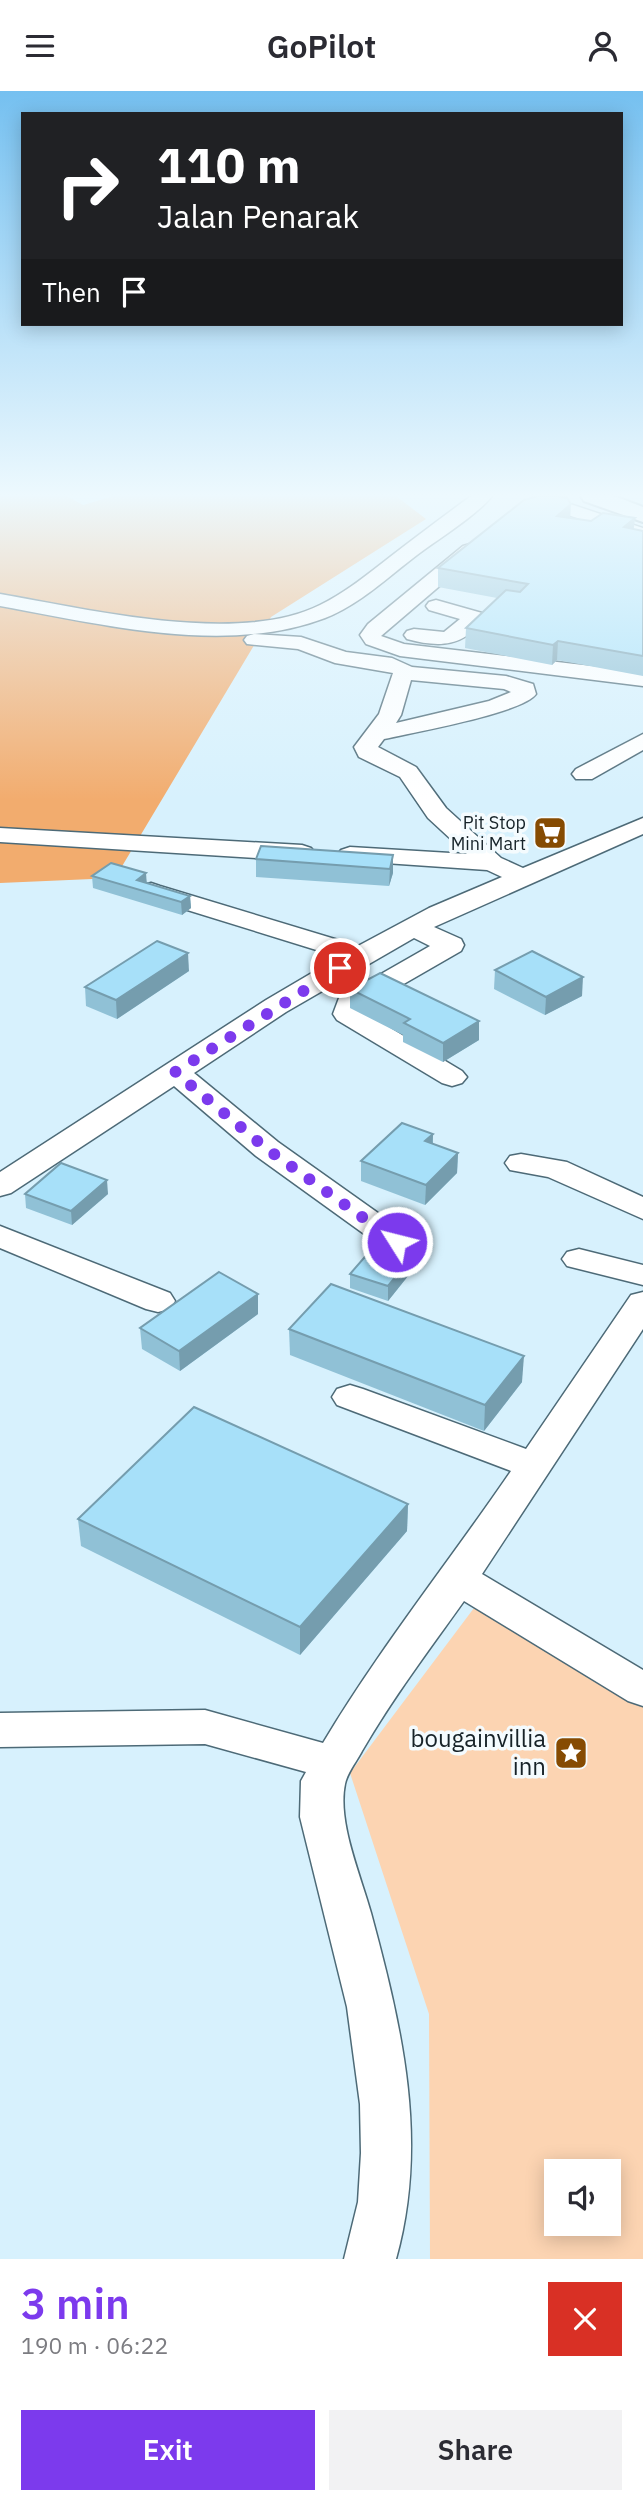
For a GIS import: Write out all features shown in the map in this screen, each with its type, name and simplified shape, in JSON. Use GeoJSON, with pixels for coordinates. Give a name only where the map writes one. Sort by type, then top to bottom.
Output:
{"type":"FeatureCollection","features":[{"type":"Feature","properties":{"kind":"street"},"geometry":{"type":"LineString","coordinates":[[0,600],[206,629],[251,628],[317,614],[348,597]]}},
{"type":"Feature","properties":{"kind":"street"},"geometry":{"type":"LineString","coordinates":[[412,597],[375,628],[370,635],[373,641],[400,650],[643,679]]}},
{"type":"Feature","properties":{"kind":"street"},"geometry":{"type":"LineString","coordinates":[[375,628],[442,639],[452,637],[475,617],[436,606]]}},
{"type":"Feature","properties":{"kind":"street"},"geometry":{"type":"LineString","coordinates":[[206,629],[234,639],[301,643],[343,658],[384,663],[406,673],[514,685],[525,689],[525,694],[496,706],[376,734]]}},
{"type":"Feature","properties":{"kind":"street"},"geometry":{"type":"LineString","coordinates":[[406,673],[401,678],[390,715],[366,747],[367,753],[408,772],[437,813],[492,863],[523,877]]}},
{"type":"Feature","properties":{"kind":"street"},"geometry":{"type":"LineString","coordinates":[[584,774],[642,742]]}},
{"type":"Feature","properties":{"kind":"street"},"geometry":{"type":"LineString","coordinates":[[0,1186],[361,955],[412,927],[643,825]]}},
{"type":"Feature","properties":{"kind":"street"},"geometry":{"type":"LineString","coordinates":[[0,835],[492,863]]}},
{"type":"Feature","properties":{"kind":"street"},"geometry":{"type":"LineString","coordinates":[[151,891],[361,955]]}},
{"type":"Feature","properties":{"kind":"street"},"geometry":{"type":"LineString","coordinates":[[412,927],[451,945],[349,1004],[347,1014],[452,1077]]}},
{"type":"Feature","properties":{"kind":"street"},"geometry":{"type":"LineString","coordinates":[[175,1072],[267,1149],[397,1242]]}},
{"type":"Feature","properties":{"kind":"street"},"geometry":{"type":"LineString","coordinates":[[521,1163],[556,1169],[643,1209]]}},
{"type":"Feature","properties":{"kind":"street"},"geometry":{"type":"LineString","coordinates":[[0,1236],[158,1301]]}},
{"type":"Feature","properties":{"kind":"street"},"geometry":{"type":"LineString","coordinates":[[579,1259],[643,1275]]}},
{"type":"Feature","properties":{"kind":"street"},"geometry":{"type":"LineString","coordinates":[[370,2259],[384,2205],[387,2131],[379,2042],[322,1817],[323,1781],[368,1704],[458,1579],[643,1303]]}},
{"type":"Feature","properties":{"kind":"street"},"geometry":{"type":"LineString","coordinates":[[349,1397],[534,1466]]}},
{"type":"Feature","properties":{"kind":"street"},"geometry":{"type":"LineString","coordinates":[[458,1579],[643,1690]]}},
{"type":"Feature","properties":{"kind":"street"},"geometry":{"type":"LineString","coordinates":[[0,1730],[205,1727],[333,1763]]}},
{"type":"Feature","properties":{"kind":"shaded area"},"geometry":{"type":"Polygon","coordinates":[[[0,597],[302,597],[271,617],[115,878],[0,883],[0,597]]]}},
{"type":"Feature","properties":{"kind":"shaded area"},"geometry":{"type":"Polygon","coordinates":[[[477,1604],[643,1701],[643,2259],[430,2259],[429,2014],[350,1773],[477,1604]]]}},
{"type":"Feature","properties":{"kind":"building"},"geometry":{"type":"Polygon","coordinates":[[[498,597],[643,597],[643,656],[558,641],[553,645],[466,628],[498,597]]]}},
{"type":"Feature","properties":{"kind":"building"},"geometry":{"type":"Polygon","coordinates":[[[261,846],[393,855],[390,869],[256,859],[261,846]]]}},
{"type":"Feature","properties":{"kind":"building"},"geometry":{"type":"Polygon","coordinates":[[[111,863],[146,873],[137,880],[190,896],[181,902],[92,876],[111,863]]]}},
{"type":"Feature","properties":{"kind":"building"},"geometry":{"type":"Polygon","coordinates":[[[157,941],[188,953],[116,1000],[85,987],[157,941]]]}},
{"type":"Feature","properties":{"kind":"building"},"geometry":{"type":"Polygon","coordinates":[[[532,951],[583,977],[546,997],[495,970],[532,951]]]}},
{"type":"Feature","properties":{"kind":"building"},"geometry":{"type":"Polygon","coordinates":[[[380,973],[479,1021],[443,1043],[404,1023],[410,1019],[350,989],[380,973]]]}},
{"type":"Feature","properties":{"kind":"building"},"geometry":{"type":"Polygon","coordinates":[[[402,1123],[433,1134],[425,1141],[458,1153],[426,1185],[361,1161],[402,1123]]]}},
{"type":"Feature","properties":{"kind":"building"},"geometry":{"type":"Polygon","coordinates":[[[61,1163],[107,1180],[71,1211],[25,1194],[61,1163]]]}},
{"type":"Feature","properties":{"kind":"building"},"geometry":{"type":"Polygon","coordinates":[[[384,1235],[421,1246],[388,1286],[350,1274],[384,1235]]]}},
{"type":"Feature","properties":{"kind":"building"},"geometry":{"type":"Polygon","coordinates":[[[219,1272],[258,1294],[179,1351],[140,1328],[219,1272]]]}},
{"type":"Feature","properties":{"kind":"building"},"geometry":{"type":"Polygon","coordinates":[[[331,1284],[524,1356],[485,1405],[289,1329],[331,1284]]]}},
{"type":"Feature","properties":{"kind":"building"},"geometry":{"type":"Polygon","coordinates":[[[194,1407],[408,1504],[300,1627],[78,1519],[194,1407]]]}},
{"type":"Feature","properties":{"kind":"place","name":"Pit Stop Mini Mart"},"geometry":{"type":"Point","coordinates":[550,833]}},
{"type":"Feature","properties":{"kind":"place","name":"bougainvillia inn"},"geometry":{"type":"Point","coordinates":[571,1753]}},
{"type":"Feature","properties":{"kind":"route"},"geometry":{"type":"LineString","coordinates":[[340,968],[175,1072],[267,1149],[397,1242]]}}]}
